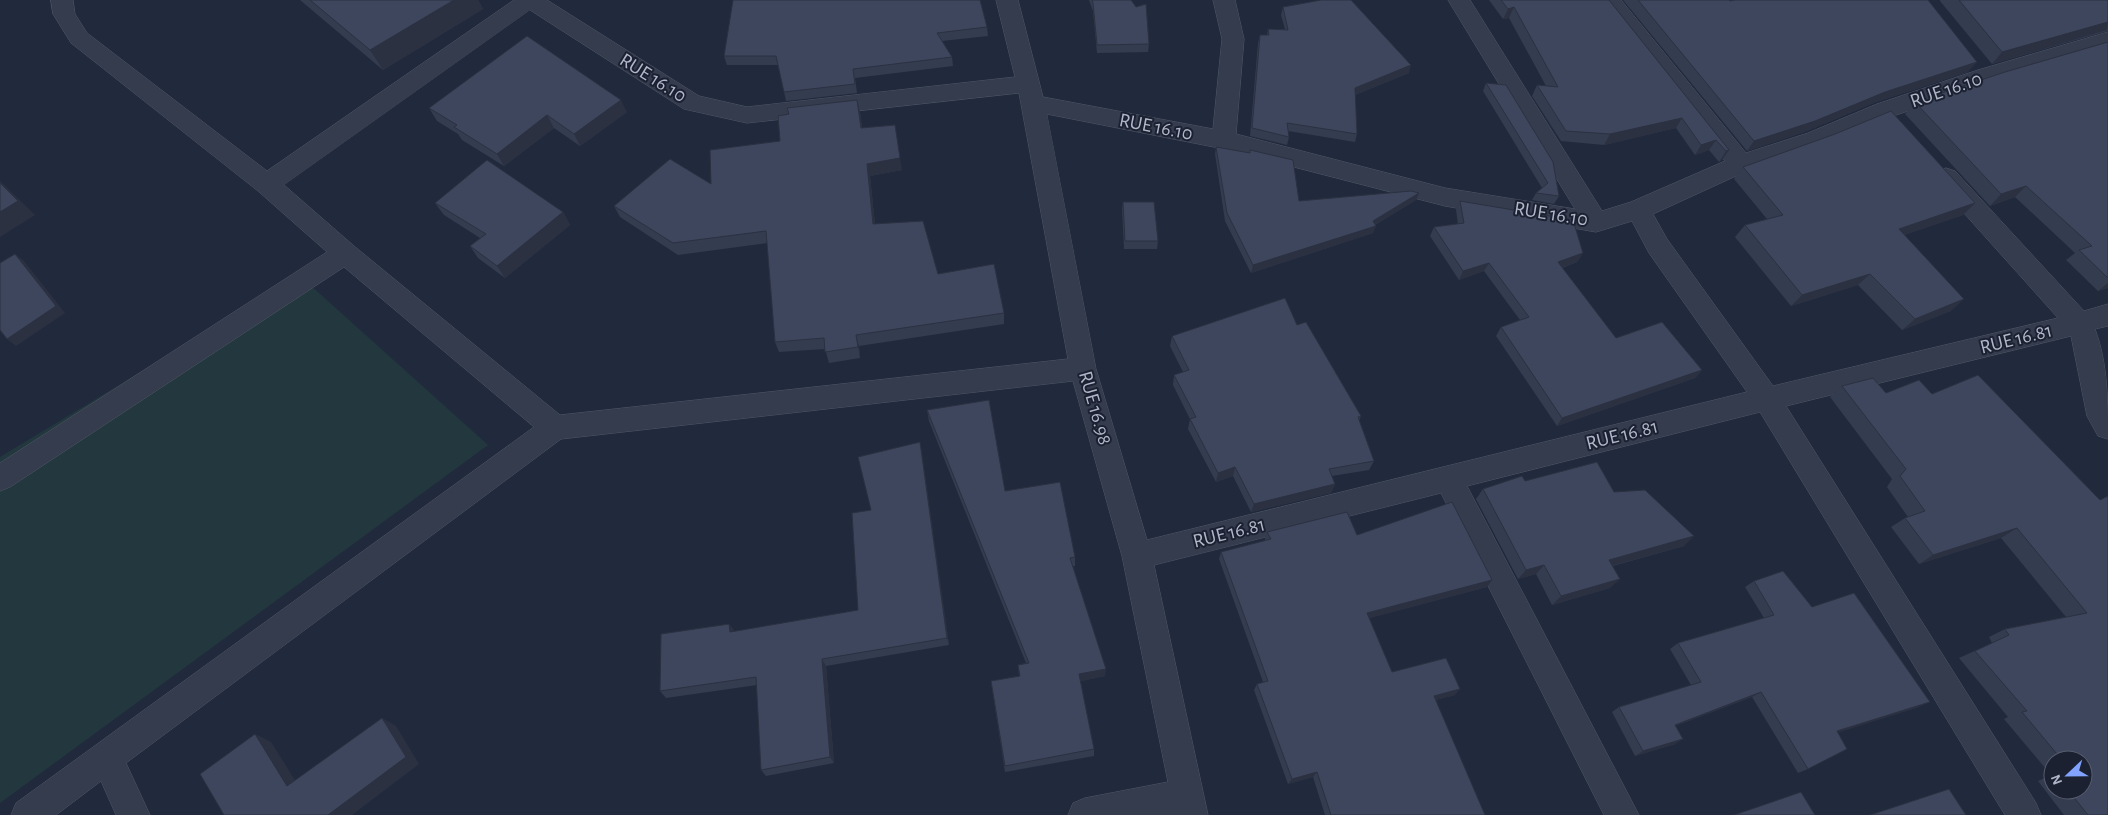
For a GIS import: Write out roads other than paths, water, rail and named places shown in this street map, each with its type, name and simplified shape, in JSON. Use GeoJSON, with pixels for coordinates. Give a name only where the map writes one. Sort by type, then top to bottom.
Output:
{"type":"FeatureCollection","features":[{"type":"Feature","properties":{"kind":"street"},"geometry":{"type":"LineString","coordinates":[[62,0],[64,14],[80,38],[267,184],[344,254],[556,428]]}},
{"type":"Feature","properties":{"kind":"street"},"geometry":{"type":"LineString","coordinates":[[267,184],[530,0]]}},
{"type":"Feature","properties":{"kind":"street","name":"RUE 16.10"},"geometry":{"type":"LineString","coordinates":[[530,0],[692,103],[747,115],[1031,94],[1224,140],[1445,197],[1596,222],[1638,210],[1741,164],[1816,140],[1980,68],[2108,40]]}},
{"type":"Feature","properties":{"kind":"street","name":"RUE 16.98"},"geometry":{"type":"LineString","coordinates":[[1007,0],[1031,94],[1083,369],[1136,556],[1189,805]]}},
{"type":"Feature","properties":{"kind":"street"},"geometry":{"type":"LineString","coordinates":[[1224,0],[1233,39],[1224,140]]}},
{"type":"Feature","properties":{"kind":"street"},"geometry":{"type":"LineString","coordinates":[[1459,0],[1596,222]]}},
{"type":"Feature","properties":{"kind":"street"},"geometry":{"type":"LineString","coordinates":[[1609,0],[1741,164]]}},
{"type":"Feature","properties":{"kind":"street"},"geometry":{"type":"LineString","coordinates":[[1885,110],[1905,132]]}},
{"type":"Feature","properties":{"kind":"street"},"geometry":{"type":"LineString","coordinates":[[1932,161],[2079,322],[2101,377],[2101,416],[2108,427]]}},
{"type":"Feature","properties":{"kind":"street"},"geometry":{"type":"LineString","coordinates":[[1638,210],[1658,246],[1767,399],[2024,815]]}},
{"type":"Feature","properties":{"kind":"street"},"geometry":{"type":"LineString","coordinates":[[0,478],[344,254]]}},
{"type":"Feature","properties":{"kind":"street","name":"RUE 16.81"},"geometry":{"type":"LineString","coordinates":[[1136,556],[1767,399],[2024,338],[2108,315]]}},
{"type":"Feature","properties":{"kind":"street"},"geometry":{"type":"LineString","coordinates":[[28,815],[556,428],[1083,369]]}},
{"type":"Feature","properties":{"kind":"street"},"geometry":{"type":"LineString","coordinates":[[1448,478],[1622,815]]}},
{"type":"Feature","properties":{"kind":"street"},"geometry":{"type":"LineString","coordinates":[[107,758],[133,815]]}},
{"type":"Feature","properties":{"kind":"street"},"geometry":{"type":"LineString","coordinates":[[1085,815],[1189,805]]}}]}
